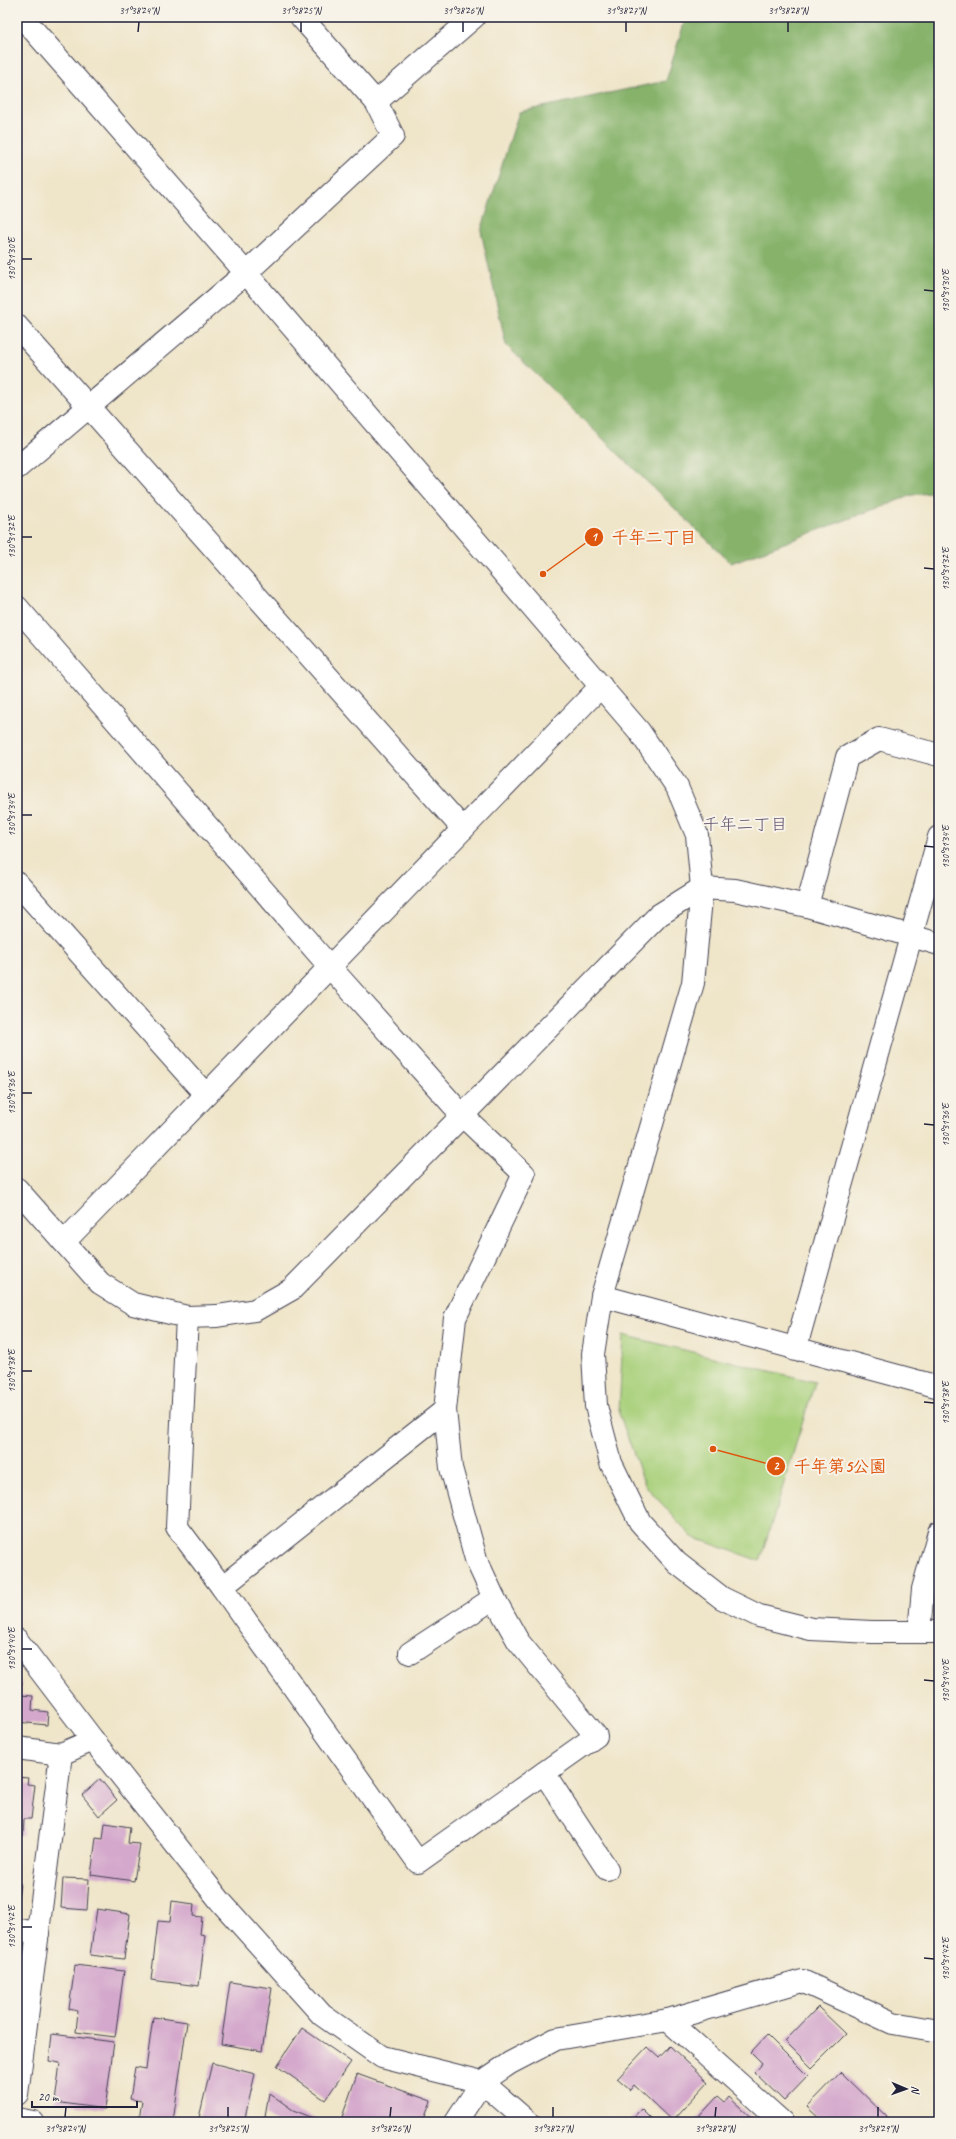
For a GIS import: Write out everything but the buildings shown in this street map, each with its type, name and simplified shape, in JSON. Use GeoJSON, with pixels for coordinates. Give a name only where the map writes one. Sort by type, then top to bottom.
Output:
{"type":"FeatureCollection","features":[{"type":"Feature","properties":{"kind":"street"},"geometry":{"type":"LineString","coordinates":[[22,17],[246,273],[639,731],[677,787],[697,835],[702,888],[693,983],[602,1296],[593,1354],[596,1406],[611,1463],[640,1522],[677,1563],[722,1598],[759,1616],[811,1629],[872,1632],[929,1632],[923,1589],[939,1532]]}},
{"type":"Feature","properties":{"kind":"street"},"geometry":{"type":"LineString","coordinates":[[17,468],[246,273],[393,136],[376,102],[301,17]]}},
{"type":"Feature","properties":{"kind":"street"},"geometry":{"type":"LineString","coordinates":[[376,102],[474,17]]}},
{"type":"Feature","properties":{"kind":"street"},"geometry":{"type":"LineString","coordinates":[[17,326],[87,407],[463,829]]}},
{"type":"Feature","properties":{"kind":"street"},"geometry":{"type":"LineString","coordinates":[[17,607],[330,967],[462,1116],[524,1174],[455,1318],[444,1410],[451,1468],[476,1559],[494,1598],[518,1641],[596,1736],[418,1862],[222,1587],[177,1527],[187,1317]]}},
{"type":"Feature","properties":{"kind":"street"},"geometry":{"type":"LineString","coordinates":[[64,1242],[601,686]]}},
{"type":"Feature","properties":{"kind":"street"},"geometry":{"type":"LineString","coordinates":[[807,906],[847,757],[879,739],[939,755]]}},
{"type":"Feature","properties":{"kind":"street"},"geometry":{"type":"LineString","coordinates":[[795,1350],[939,837]]}},
{"type":"Feature","properties":{"kind":"street"},"geometry":{"type":"LineString","coordinates":[[17,883],[206,1094]]}},
{"type":"Feature","properties":{"kind":"street"},"geometry":{"type":"LineString","coordinates":[[17,1189],[100,1284],[133,1304],[187,1317],[217,1316],[255,1310],[292,1289],[659,915],[702,888],[735,890],[807,906],[939,944]]}},
{"type":"Feature","properties":{"kind":"street"},"geometry":{"type":"LineString","coordinates":[[602,1296],[795,1350],[939,1387]]}},
{"type":"Feature","properties":{"kind":"street"},"geometry":{"type":"LineString","coordinates":[[222,1587],[444,1410]]}},
{"type":"Feature","properties":{"kind":"street"},"geometry":{"type":"LineString","coordinates":[[410,1653],[494,1598]]}},
{"type":"Feature","properties":{"kind":"street"},"geometry":{"type":"LineString","coordinates":[[17,1640],[93,1740],[221,1902],[322,2015],[382,2057],[482,2082],[528,2122]]}},
{"type":"Feature","properties":{"kind":"street"},"geometry":{"type":"LineString","coordinates":[[17,1748],[61,1754],[93,1740]]}},
{"type":"Feature","properties":{"kind":"street"},"geometry":{"type":"LineString","coordinates":[[17,2094],[27,1931],[61,1754]]}},
{"type":"Feature","properties":{"kind":"street"},"geometry":{"type":"LineString","coordinates":[[544,1773],[608,1869]]}},
{"type":"Feature","properties":{"kind":"street"},"geometry":{"type":"LineString","coordinates":[[456,2122],[482,2082],[510,2063],[556,2040],[668,2020],[802,1981],[893,2023],[939,2031]]}},
{"type":"Feature","properties":{"kind":"street"},"geometry":{"type":"LineString","coordinates":[[668,2020],[782,2122]]}},
{"type":"Feature","properties":{"kind":"street"},"geometry":{"type":"LineString","coordinates":[[17,2119],[33,2122]]}},
{"type":"Feature","properties":{"kind":"green space"},"geometry":{"type":"Polygon","coordinates":[[[686,17],[939,17],[939,492],[912,495],[731,563],[506,345],[481,231],[519,112],[666,81],[686,17]]]}},
{"type":"Feature","properties":{"kind":"green space"},"geometry":{"type":"Polygon","coordinates":[[[623,1335],[815,1382],[760,1561],[692,1537],[645,1485],[619,1413],[623,1335]]]}},
{"type":"Feature","properties":{"kind":"place","name":"千年二丁目"},"geometry":{"type":"Point","coordinates":[543,574]}},
{"type":"Feature","properties":{"kind":"place","name":"千年第5公園"},"geometry":{"type":"Point","coordinates":[713,1449]}},
{"type":"Feature","properties":{"kind":"district","name":"千年二丁目"},"geometry":{"type":"Point","coordinates":[745,824]}}]}
